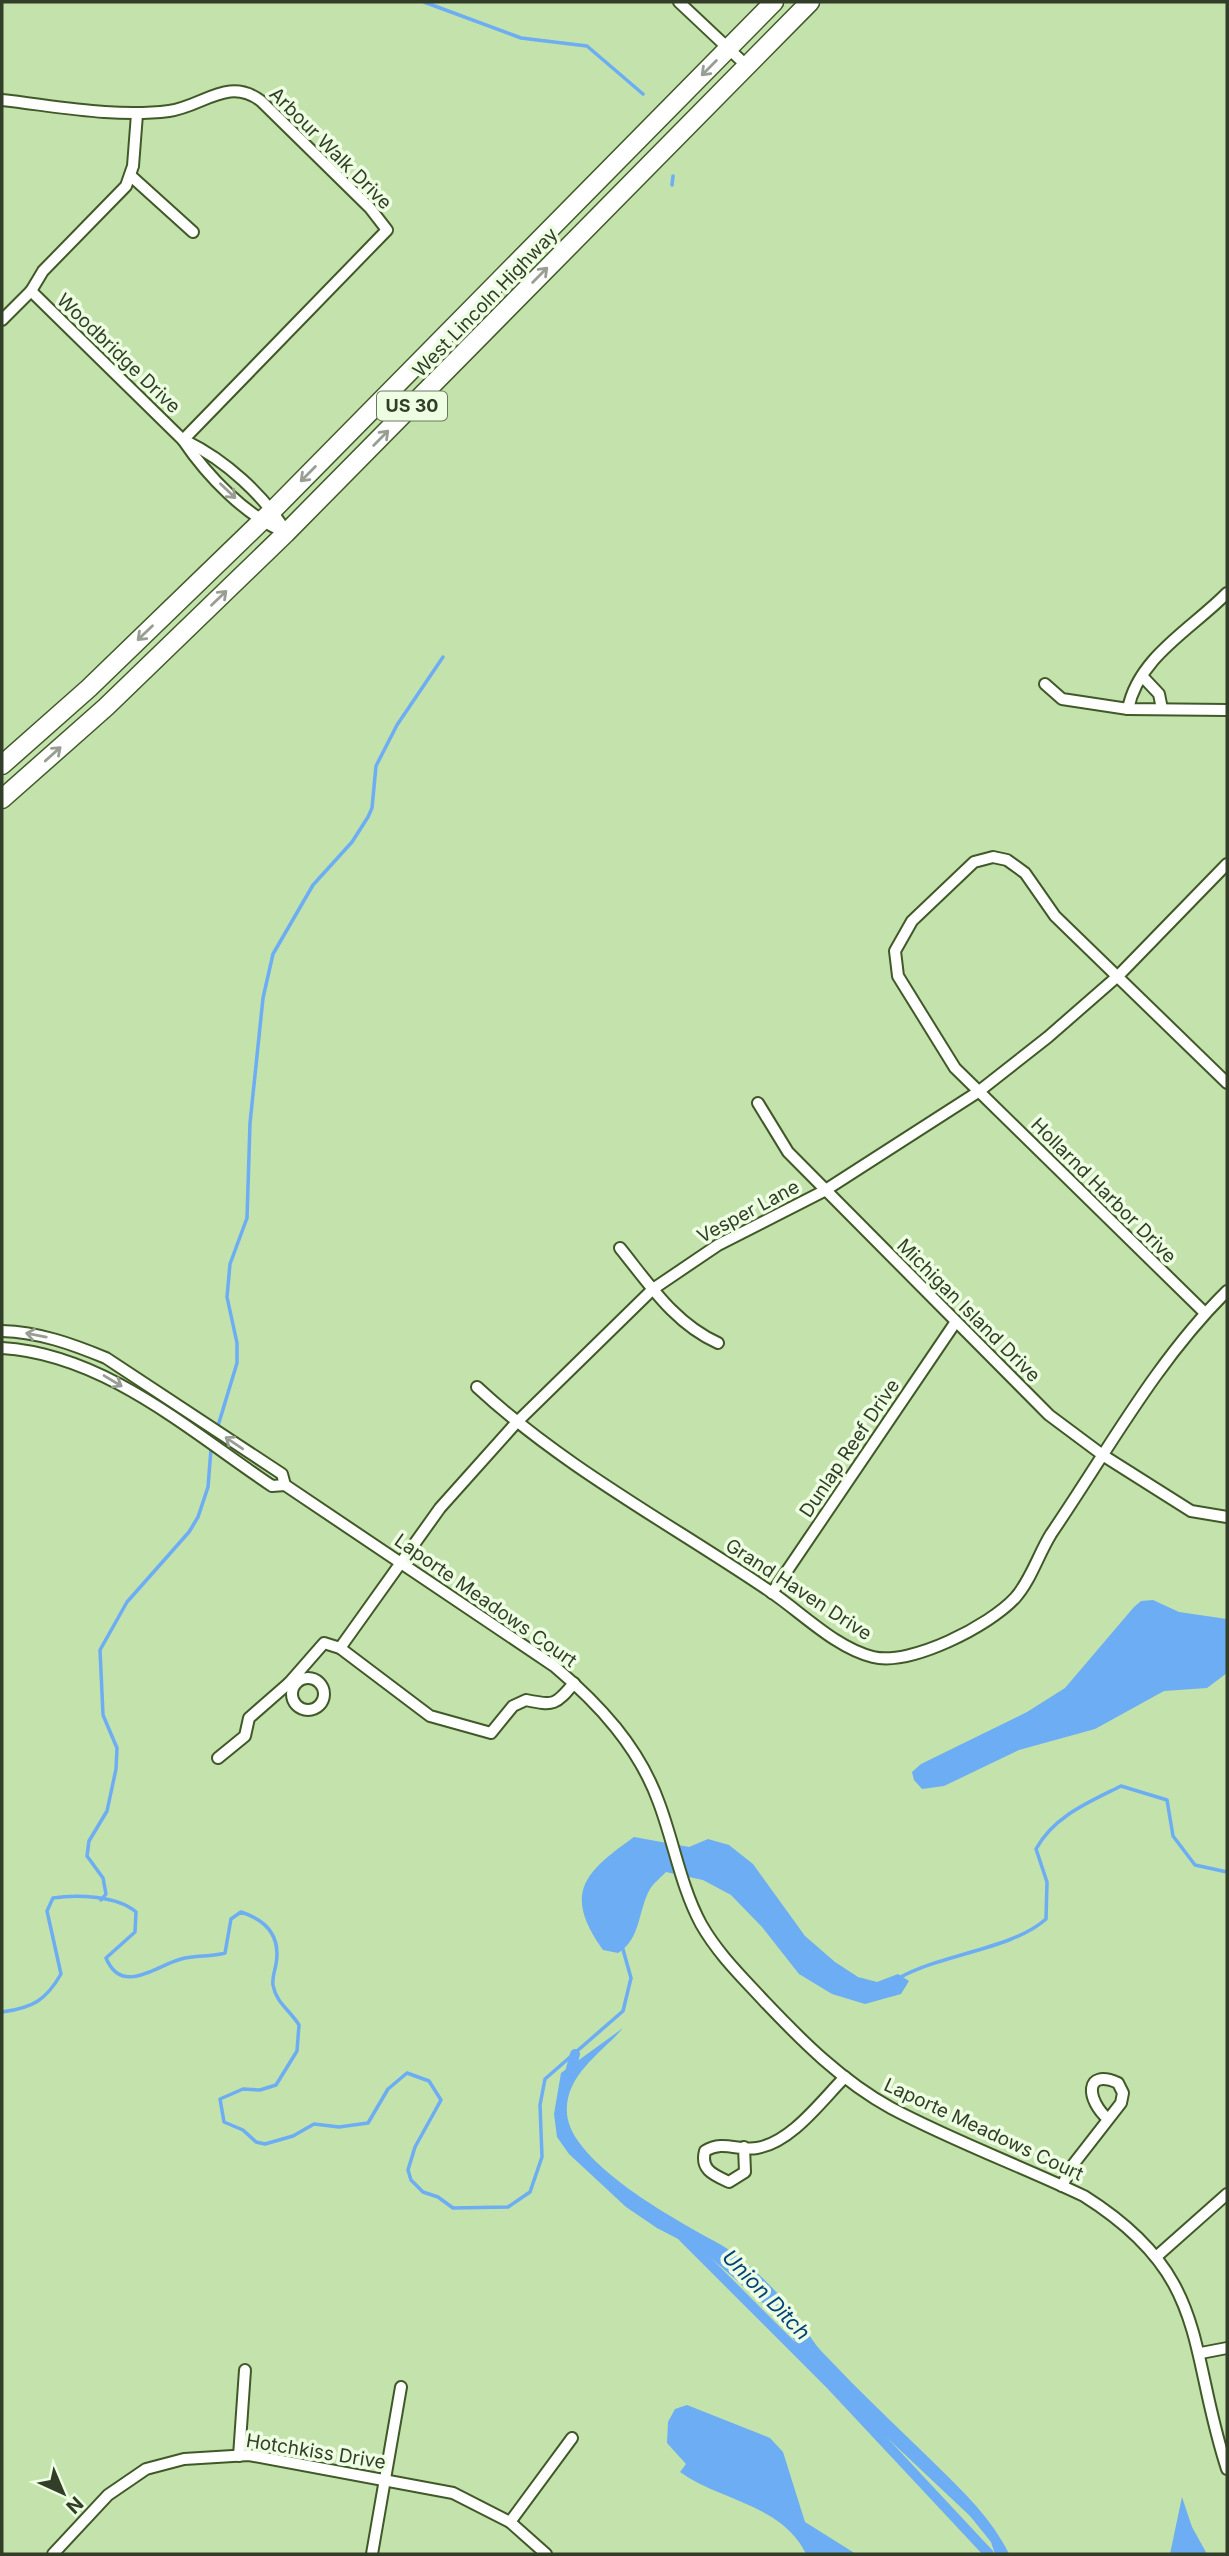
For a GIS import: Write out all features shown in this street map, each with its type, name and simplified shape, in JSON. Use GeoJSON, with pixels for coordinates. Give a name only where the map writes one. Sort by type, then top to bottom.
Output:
{"type":"FeatureCollection","features":[{"type":"Feature","properties":{"kind":"main road","name":"West Lincoln Highway"},"geometry":{"type":"LineString","coordinates":[[2,765],[89,688],[267,516],[774,2]]}},
{"type":"Feature","properties":{"kind":"main road","name":"West Lincoln Highway"},"geometry":{"type":"LineString","coordinates":[[2,799],[106,706],[286,533],[810,2]]}},
{"type":"Feature","properties":{"kind":"street"},"geometry":{"type":"LineString","coordinates":[[679,2],[747,66]]}},
{"type":"Feature","properties":{"kind":"street","name":"Arbour Walk Drive"},"geometry":{"type":"LineString","coordinates":[[2,100],[137,114],[178,110],[231,90],[255,97],[370,208],[387,230],[183,440]]}},
{"type":"Feature","properties":{"kind":"street"},"geometry":{"type":"LineString","coordinates":[[2,320],[31,290],[43,271],[119,194],[131,176],[137,114]]}},
{"type":"Feature","properties":{"kind":"street"},"geometry":{"type":"LineString","coordinates":[[131,176],[193,232]]}},
{"type":"Feature","properties":{"kind":"street","name":"Woodbridge Drive"},"geometry":{"type":"LineString","coordinates":[[31,290],[183,440],[197,461],[286,533]]}},
{"type":"Feature","properties":{"kind":"street","name":"Woodbridge Drive"},"geometry":{"type":"LineString","coordinates":[[183,440],[207,451],[286,533]]}},
{"type":"Feature","properties":{"kind":"street"},"geometry":{"type":"LineString","coordinates":[[1128,709],[1133,688],[1142,676],[1179,635],[1227,593]]}},
{"type":"Feature","properties":{"kind":"street"},"geometry":{"type":"LineString","coordinates":[[1142,676],[1158,694],[1162,709]]}},
{"type":"Feature","properties":{"kind":"street"},"geometry":{"type":"LineString","coordinates":[[1045,684],[1062,699],[1128,709],[1227,710]]}},
{"type":"Feature","properties":{"kind":"street","name":"Hollarnd Harbor Drive"},"geometry":{"type":"LineString","coordinates":[[1115,971],[1055,916],[1020,867],[993,857],[965,868],[904,931],[895,959],[898,976],[943,1054],[978,1092],[1205,1313]]}},
{"type":"Feature","properties":{"kind":"street","name":"Vesper Lane"},"geometry":{"type":"LineString","coordinates":[[340,1648],[440,1508],[516,1423],[653,1289],[718,1245],[824,1191],[978,1092],[1048,1037],[1227,864]]}},
{"type":"Feature","properties":{"kind":"street"},"geometry":{"type":"LineString","coordinates":[[1115,971],[1227,1083]]}},
{"type":"Feature","properties":{"kind":"street","name":"Michigan Island Drive"},"geometry":{"type":"LineString","coordinates":[[758,1103],[788,1152],[824,1191],[1049,1415],[1104,1456],[1191,1511],[1227,1517]]}},
{"type":"Feature","properties":{"kind":"street"},"geometry":{"type":"LineString","coordinates":[[620,1248],[681,1321],[697,1334],[718,1343]]}},
{"type":"Feature","properties":{"kind":"street","name":"Grand Haven Drive"},"geometry":{"type":"LineString","coordinates":[[477,1387],[516,1423],[772,1593],[852,1650],[873,1657],[912,1656],[998,1614],[1017,1596],[1044,1545],[1177,1347],[1227,1291]]}},
{"type":"Feature","properties":{"kind":"street","name":"Dunlap Reef Drive"},"geometry":{"type":"LineString","coordinates":[[772,1593],[955,1323]]}},
{"type":"Feature","properties":{"kind":"street","name":"Laporte Meadows Court"},"geometry":{"type":"LineString","coordinates":[[2,1331],[36,1334],[75,1345],[106,1358],[282,1474],[285,1485]]}},
{"type":"Feature","properties":{"kind":"street","name":"Laporte Meadows Court"},"geometry":{"type":"LineString","coordinates":[[2,1348],[29,1349],[64,1358],[99,1373],[272,1486],[285,1485],[554,1666],[574,1683],[600,1707],[640,1762],[665,1819],[694,1907],[726,1961],[802,2041],[845,2077],[890,2108],[1062,2186],[1108,2211],[1156,2257],[1182,2295],[1200,2353],[1214,2429],[1227,2469]]}},
{"type":"Feature","properties":{"kind":"street"},"geometry":{"type":"LineString","coordinates":[[218,1758],[246,1737],[249,1718],[291,1685],[324,1643],[340,1648],[430,1716],[491,1732],[513,1706],[526,1700],[547,1705],[559,1702],[574,1683]]}},
{"type":"Feature","properties":{"kind":"street"},"geometry":{"type":"LineString","coordinates":[[744,2147],[746,2172],[739,2178],[729,2182],[705,2168],[705,2151],[717,2144],[757,2148],[778,2140],[845,2077]]}},
{"type":"Feature","properties":{"kind":"street"},"geometry":{"type":"LineString","coordinates":[[1062,2186],[1072,2166],[1108,2119]]}},
{"type":"Feature","properties":{"kind":"street"},"geometry":{"type":"LineString","coordinates":[[1156,2257],[1227,2193]]}},
{"type":"Feature","properties":{"kind":"street"},"geometry":{"type":"LineString","coordinates":[[1200,2353],[1227,2348]]}},
{"type":"Feature","properties":{"kind":"street"},"geometry":{"type":"LineString","coordinates":[[239,2456],[244,2370]]}},
{"type":"Feature","properties":{"kind":"street"},"geometry":{"type":"LineString","coordinates":[[372,2554],[401,2387]]}},
{"type":"Feature","properties":{"kind":"street"},"geometry":{"type":"LineString","coordinates":[[510,2522],[572,2438]]}},
{"type":"Feature","properties":{"kind":"street","name":"Hotchkiss Drive"},"geometry":{"type":"LineString","coordinates":[[53,2554],[102,2500],[146,2469],[184,2459],[239,2456],[385,2478],[453,2493],[510,2522],[547,2554]]}},
{"type":"Feature","properties":{"kind":"water"},"geometry":{"type":"Polygon","coordinates":[[[1153,1600],[1179,1612],[1227,1619],[1227,1673],[1207,1688],[1164,1691],[1095,1729],[1019,1750],[944,1786],[922,1789],[914,1780],[912,1772],[921,1764],[1027,1712],[1065,1688],[1134,1607],[1141,1601],[1153,1600]]]}},
{"type":"Feature","properties":{"kind":"water"},"geometry":{"type":"Polygon","coordinates":[[[634,1837],[689,1847],[708,1839],[729,1845],[753,1864],[805,1936],[835,1962],[858,1977],[877,1982],[898,1974],[909,1981],[901,1994],[865,2004],[832,1994],[799,1974],[762,1927],[731,1895],[703,1880],[666,1872],[650,1889],[631,1940],[618,1953],[603,1950],[584,1913],[582,1898],[585,1885],[603,1861],[634,1837]]]}},
{"type":"Feature","properties":{"kind":"water"},"geometry":{"type":"Polygon","coordinates":[[[623,2028],[578,2076],[568,2100],[567,2114],[573,2133],[586,2152],[628,2188],[676,2220],[726,2248],[758,2274],[787,2304],[821,2351],[973,2502],[993,2527],[1009,2554],[995,2554],[991,2542],[970,2516],[846,2399],[798,2346],[778,2316],[705,2253],[657,2228],[626,2207],[569,2154],[557,2137],[554,2114],[561,2073],[623,2028]]]}},
{"type":"Feature","properties":{"kind":"water"},"geometry":{"type":"Polygon","coordinates":[[[687,2405],[770,2438],[783,2452],[805,2522],[856,2554],[806,2554],[782,2524],[680,2472],[686,2464],[667,2443],[668,2422],[675,2409],[687,2405]]]}},
{"type":"Feature","properties":{"kind":"water"},"geometry":{"type":"Polygon","coordinates":[[[1182,2497],[1192,2527],[1207,2554],[1170,2554],[1182,2497]]]}},
{"type":"Feature","properties":{"kind":"waterway"},"geometry":{"type":"LineString","coordinates":[[424,2],[521,38],[587,46],[643,94]]}},
{"type":"Feature","properties":{"kind":"waterway"},"geometry":{"type":"LineString","coordinates":[[672,185],[673,176]]}},
{"type":"Feature","properties":{"kind":"waterway"},"geometry":{"type":"LineString","coordinates":[[101,1900],[106,1894],[103,1878],[87,1856],[89,1841],[107,1811],[116,1769],[117,1748],[103,1715],[100,1650],[127,1602],[189,1532],[198,1517],[208,1487],[211,1449],[237,1363],[237,1343],[227,1297],[230,1264],[247,1218],[250,1123],[263,998],[273,954],[313,885],[352,842],[368,817],[372,808],[376,766],[397,725],[443,657]]}},
{"type":"Feature","properties":{"kind":"waterway"},"geometry":{"type":"LineString","coordinates":[[899,1978],[935,1963],[1015,1938],[1046,1919],[1047,1882],[1036,1849],[1052,1827],[1062,1819],[1121,1786],[1167,1800],[1173,1836],[1195,1865],[1227,1872]]}},
{"type":"Feature","properties":{"kind":"waterway"},"geometry":{"type":"LineString","coordinates":[[2,2012],[38,2001],[61,1974],[47,1911],[53,1898],[74,1896],[108,1899],[136,1912],[135,1932],[106,1958],[113,1969],[130,1977],[181,1959],[225,1953],[231,1919],[241,1912],[250,1915],[270,1930],[274,1937],[277,1954],[273,1985],[280,2002],[299,2025],[297,2051],[276,2085],[260,2090],[243,2089],[220,2099],[224,2122],[243,2130],[256,2142],[265,2144],[293,2136],[314,2124],[339,2127],[368,2123],[388,2089],[407,2073],[429,2081],[441,2100],[415,2147],[408,2170],[411,2180],[423,2192],[438,2197],[453,2208],[508,2207],[530,2192],[542,2157],[540,2105],[545,2079],[623,2011],[631,1978],[622,1946]]}},
{"type":"Feature","properties":{"kind":"waterway","name":"Union Ditch"},"geometry":{"type":"LineString","coordinates":[[569,2076],[575,2054]]}},
{"type":"Feature","properties":{"kind":"waterway","name":"Union Ditch"},"geometry":{"type":"LineString","coordinates":[[683,2237],[832,2386],[989,2554]]}}]}
